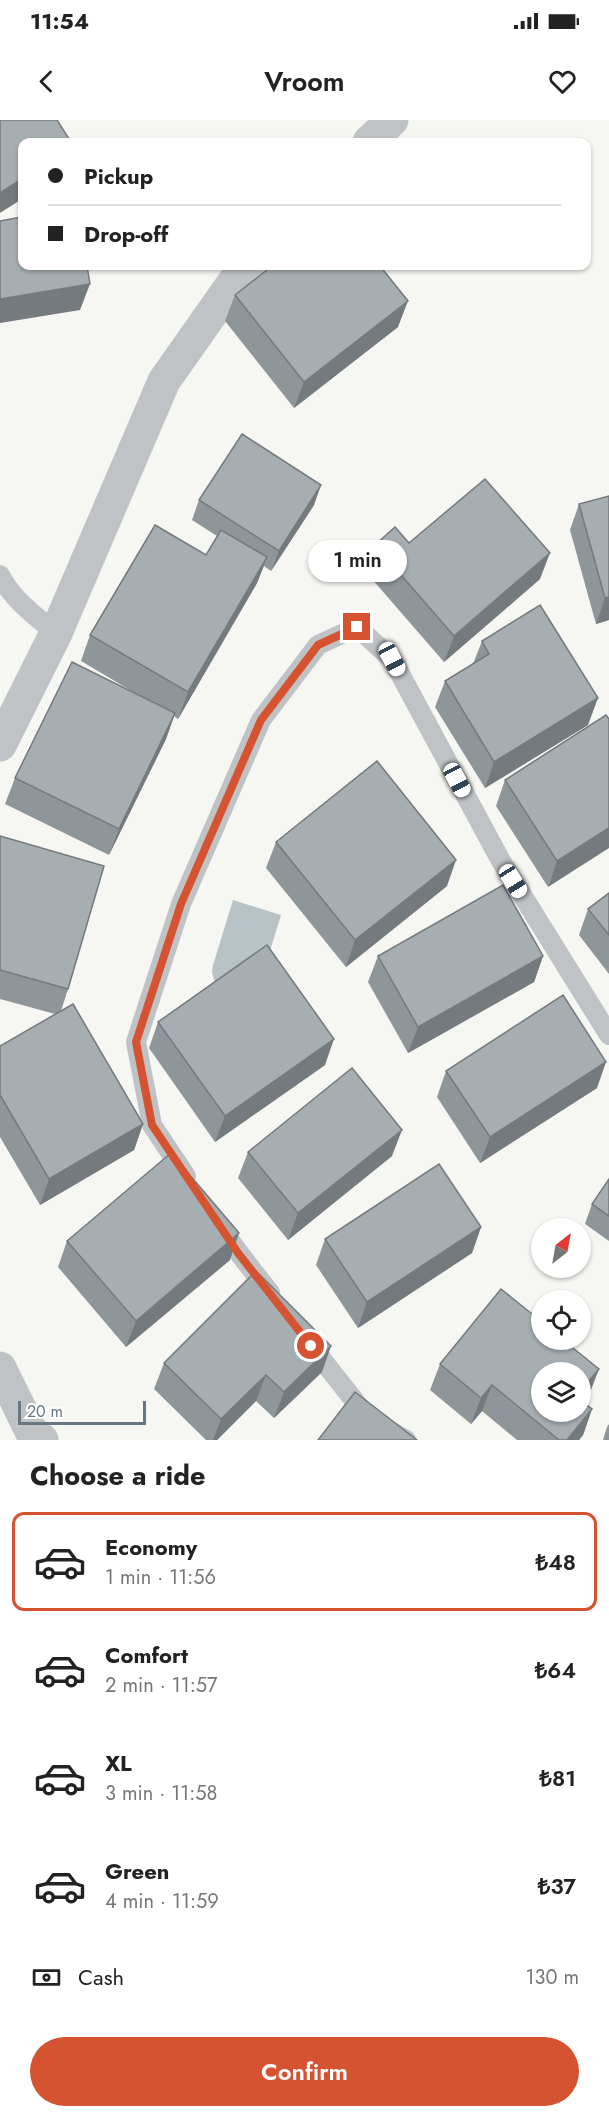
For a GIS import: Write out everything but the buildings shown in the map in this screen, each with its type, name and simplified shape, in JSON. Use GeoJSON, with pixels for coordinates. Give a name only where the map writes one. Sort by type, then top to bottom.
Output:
{"type":"FeatureCollection","features":[{"type":"Feature","properties":{"kind":"street"},"geometry":{"type":"LineString","coordinates":[[373,138],[392,120]]}},
{"type":"Feature","properties":{"kind":"street"},"geometry":{"type":"LineString","coordinates":[[0,745],[56,633],[164,381],[244,270]]}},
{"type":"Feature","properties":{"kind":"street"},"geometry":{"type":"LineString","coordinates":[[0,1368],[31,1431],[42,1440]]}},
{"type":"Feature","properties":{"kind":"lane"},"geometry":{"type":"LineString","coordinates":[[0,575],[6,586],[23,605],[56,633]]}},
{"type":"Feature","properties":{"kind":"lane"},"geometry":{"type":"LineString","coordinates":[[199,1194],[152,1125],[136,1042],[181,904],[261,720],[318,645],[357,627],[392,659],[501,861],[609,1035]]}},
{"type":"Feature","properties":{"kind":"lane"},"geometry":{"type":"LineString","coordinates":[[212,1214],[238,1253],[282,1309]]}},
{"type":"Feature","properties":{"kind":"lane"},"geometry":{"type":"LineString","coordinates":[[297,1327],[369,1419],[406,1440]]}},
{"type":"Feature","properties":{"kind":"shaded area"},"geometry":{"type":"Polygon","coordinates":[[[233,900],[281,915],[261,980],[215,984],[213,965],[233,900]]]}},
{"type":"Feature","properties":{"kind":"route"},"geometry":{"type":"LineString","coordinates":[[311,1346],[238,1253],[152,1125],[136,1042],[181,904],[261,720],[318,645],[357,627]]}}]}
